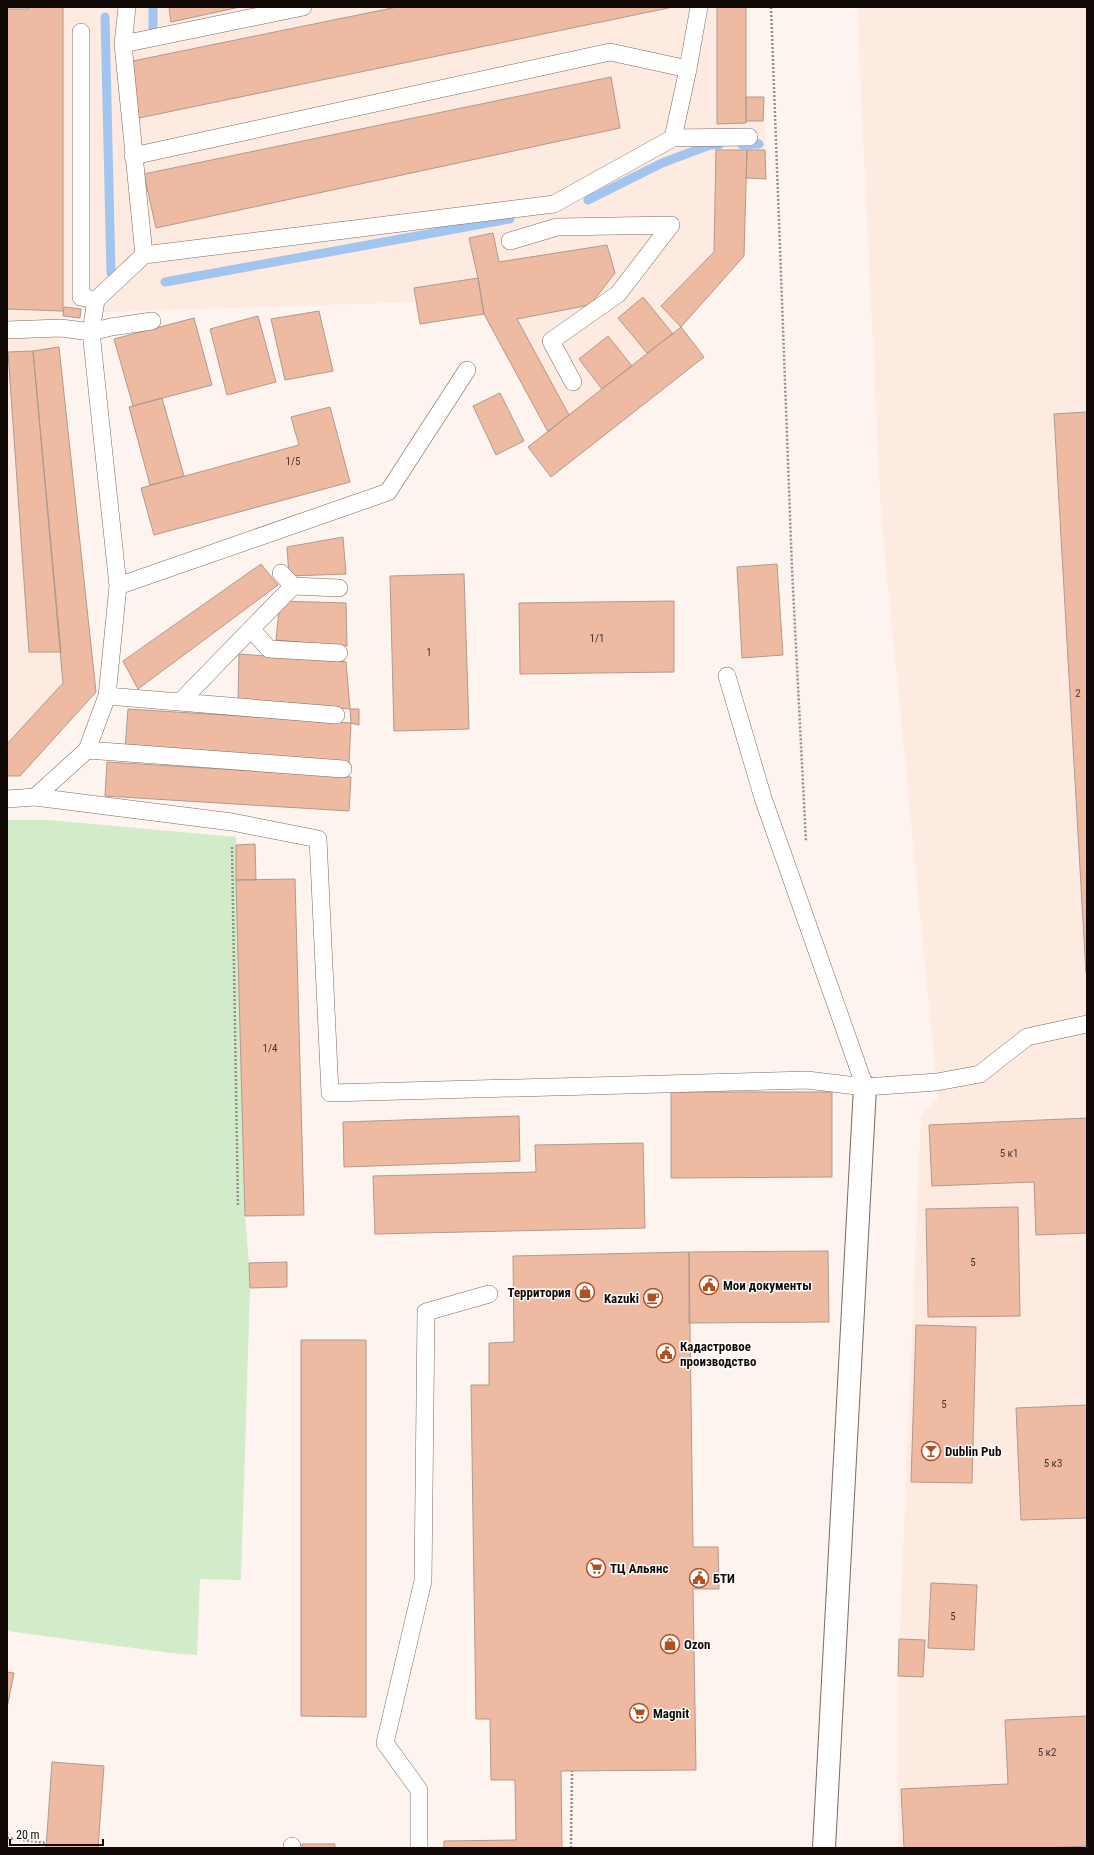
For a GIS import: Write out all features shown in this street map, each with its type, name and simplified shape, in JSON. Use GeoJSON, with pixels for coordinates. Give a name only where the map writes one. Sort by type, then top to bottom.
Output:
{"type":"FeatureCollection","features":[{"type":"Feature","properties":{"kind":"street"},"geometry":{"type":"LineString","coordinates":[[824,1848],[865,1087]]}},
{"type":"Feature","properties":{"kind":"lane"},"geometry":{"type":"LineString","coordinates":[[127,7],[123,44],[144,255]]}},
{"type":"Feature","properties":{"kind":"lane"},"geometry":{"type":"LineString","coordinates":[[123,44],[303,7]]}},
{"type":"Feature","properties":{"kind":"lane"},"geometry":{"type":"LineString","coordinates":[[673,138],[688,69],[699,7]]}},
{"type":"Feature","properties":{"kind":"lane"},"geometry":{"type":"LineString","coordinates":[[81,32],[81,297],[96,300]]}},
{"type":"Feature","properties":{"kind":"lane"},"geometry":{"type":"LineString","coordinates":[[133,156],[610,52],[688,69]]}},
{"type":"Feature","properties":{"kind":"lane"},"geometry":{"type":"LineString","coordinates":[[35,798],[87,750],[107,696],[118,586],[91,332],[96,300],[144,255],[554,204],[673,138],[749,137]]}},
{"type":"Feature","properties":{"kind":"lane"},"geometry":{"type":"LineString","coordinates":[[554,204],[557,227]]}},
{"type":"Feature","properties":{"kind":"lane"},"geometry":{"type":"LineString","coordinates":[[510,241],[557,227],[671,225],[618,294],[551,341],[573,382]]}},
{"type":"Feature","properties":{"kind":"lane"},"geometry":{"type":"LineString","coordinates":[[7,330],[61,328],[91,332],[111,327],[152,322]]}},
{"type":"Feature","properties":{"kind":"lane"},"geometry":{"type":"LineString","coordinates":[[118,586],[388,492],[467,370]]}},
{"type":"Feature","properties":{"kind":"lane"},"geometry":{"type":"LineString","coordinates":[[281,573],[293,586],[339,588]]}},
{"type":"Feature","properties":{"kind":"lane"},"geometry":{"type":"LineString","coordinates":[[181,701],[293,586]]}},
{"type":"Feature","properties":{"kind":"lane"},"geometry":{"type":"LineString","coordinates":[[251,629],[269,648],[339,653]]}},
{"type":"Feature","properties":{"kind":"lane"},"geometry":{"type":"LineString","coordinates":[[727,676],[763,798],[865,1087]]}},
{"type":"Feature","properties":{"kind":"lane"},"geometry":{"type":"LineString","coordinates":[[107,696],[336,715]]}},
{"type":"Feature","properties":{"kind":"lane"},"geometry":{"type":"LineString","coordinates":[[87,750],[343,769]]}},
{"type":"Feature","properties":{"kind":"lane"},"geometry":{"type":"LineString","coordinates":[[7,799],[35,798],[232,822],[318,839],[330,1093],[807,1080],[865,1087],[937,1082],[980,1074],[1027,1038],[1087,1024]]}},
{"type":"Feature","properties":{"kind":"lane"},"geometry":{"type":"LineString","coordinates":[[419,1848],[420,1790],[385,1743],[423,1581],[426,1312],[489,1294]]}},
{"type":"Feature","properties":{"kind":"path"},"geometry":{"type":"LineString","coordinates":[[771,7],[792,569],[806,843]]}},
{"type":"Feature","properties":{"kind":"path"},"geometry":{"type":"LineString","coordinates":[[232,822],[238,1207]]}},
{"type":"Feature","properties":{"kind":"path"},"geometry":{"type":"LineString","coordinates":[[571,1848],[572,1771]]}},
{"type":"Feature","properties":{"kind":"path"},"geometry":{"type":"LineString","coordinates":[[7,1838],[46,1843]]}},
{"type":"Feature","properties":{"kind":"shaded area"},"geometry":{"type":"Polygon","coordinates":[[[7,7],[746,7],[746,97],[764,97],[766,179],[746,179],[744,256],[681,327],[548,432],[484,314],[478,278],[414,288],[416,302],[107,312],[81,309],[80,318],[63,316],[59,347],[96,692],[20,776],[7,776],[7,7]]]}},
{"type":"Feature","properties":{"kind":"shaded area"},"geometry":{"type":"Polygon","coordinates":[[[857,7],[1087,7],[1087,1848],[898,1848],[897,1701],[921,1116],[938,1098],[881,514],[857,7]]]}},
{"type":"Feature","properties":{"kind":"green space"},"geometry":{"type":"Polygon","coordinates":[[[7,820],[49,820],[236,837],[245,1216],[250,1288],[241,1580],[200,1579],[197,1655],[171,1653],[7,1631],[7,820]]]}},
{"type":"Feature","properties":{"kind":"building"},"geometry":{"type":"Polygon","coordinates":[[[28,7],[63,7],[63,311],[7,309],[7,9],[28,9],[28,7]]]}},
{"type":"Feature","properties":{"kind":"building"},"geometry":{"type":"Polygon","coordinates":[[[169,7],[240,7],[171,22],[169,7]]]}},
{"type":"Feature","properties":{"kind":"building"},"geometry":{"type":"Polygon","coordinates":[[[397,7],[673,7],[139,118],[128,62],[397,7]]]}},
{"type":"Feature","properties":{"kind":"building"},"geometry":{"type":"Polygon","coordinates":[[[717,7],[746,7],[746,123],[717,124],[717,7]]]}},
{"type":"Feature","properties":{"kind":"building"},"geometry":{"type":"Polygon","coordinates":[[[611,77],[620,128],[156,228],[144,174],[611,77]]]}},
{"type":"Feature","properties":{"kind":"building"},"geometry":{"type":"Polygon","coordinates":[[[746,97],[764,97],[763,121],[746,121],[746,97]]]}},
{"type":"Feature","properties":{"kind":"building"},"geometry":{"type":"Polygon","coordinates":[[[716,150],[747,150],[744,256],[681,327],[661,306],[714,252],[716,150]]]}},
{"type":"Feature","properties":{"kind":"building"},"geometry":{"type":"Polygon","coordinates":[[[747,150],[765,150],[766,179],[746,178],[747,150]]]}},
{"type":"Feature","properties":{"kind":"building"},"geometry":{"type":"Polygon","coordinates":[[[493,233],[499,262],[607,245],[615,273],[590,305],[517,319],[569,415],[548,432],[484,314],[469,238],[493,233]]]}},
{"type":"Feature","properties":{"kind":"building"},"geometry":{"type":"Polygon","coordinates":[[[478,278],[484,314],[420,324],[414,288],[478,278]]]}},
{"type":"Feature","properties":{"kind":"building"},"geometry":{"type":"Polygon","coordinates":[[[643,297],[673,334],[647,353],[618,318],[643,297]]]}},
{"type":"Feature","properties":{"kind":"building"},"geometry":{"type":"Polygon","coordinates":[[[64,307],[81,309],[80,318],[63,316],[64,307]]]}},
{"type":"Feature","properties":{"kind":"building"},"geometry":{"type":"Polygon","coordinates":[[[319,311],[333,371],[285,380],[271,319],[319,311]]]}},
{"type":"Feature","properties":{"kind":"building"},"geometry":{"type":"Polygon","coordinates":[[[258,316],[276,382],[227,395],[210,329],[258,316]]]}},
{"type":"Feature","properties":{"kind":"building"},"geometry":{"type":"Polygon","coordinates":[[[194,318],[212,385],[133,406],[114,339],[194,318]]]}},
{"type":"Feature","properties":{"kind":"building"},"geometry":{"type":"Polygon","coordinates":[[[681,327],[704,357],[551,477],[528,447],[681,327]]]}},
{"type":"Feature","properties":{"kind":"building"},"geometry":{"type":"Polygon","coordinates":[[[608,336],[632,366],[602,389],[579,359],[608,336]]]}},
{"type":"Feature","properties":{"kind":"building"},"geometry":{"type":"Polygon","coordinates":[[[59,347],[96,692],[20,776],[7,776],[7,744],[63,683],[33,351],[59,347]]]}},
{"type":"Feature","properties":{"kind":"building"},"geometry":{"type":"Polygon","coordinates":[[[33,351],[61,652],[29,652],[8,352],[33,351]]]}},
{"type":"Feature","properties":{"kind":"building"},"geometry":{"type":"Polygon","coordinates":[[[500,393],[524,441],[496,455],[473,406],[500,393]]]}},
{"type":"Feature","properties":{"kind":"building"},"geometry":{"type":"Polygon","coordinates":[[[162,398],[184,476],[150,485],[129,407],[162,398]]]}},
{"type":"Feature","properties":{"kind":"building"},"geometry":{"type":"Polygon","coordinates":[[[330,407],[350,482],[154,535],[141,488],[299,445],[291,417],[330,407]]]}},
{"type":"Feature","properties":{"kind":"building"},"geometry":{"type":"Polygon","coordinates":[[[1087,412],[1087,972],[1086,973],[1054,414],[1087,412]]]}},
{"type":"Feature","properties":{"kind":"building"},"geometry":{"type":"Polygon","coordinates":[[[343,537],[346,574],[289,576],[287,547],[343,537]]]}},
{"type":"Feature","properties":{"kind":"building"},"geometry":{"type":"Polygon","coordinates":[[[261,564],[278,585],[138,689],[123,661],[261,564]]]}},
{"type":"Feature","properties":{"kind":"building"},"geometry":{"type":"Polygon","coordinates":[[[777,564],[783,655],[742,658],[737,567],[777,564]]]}},
{"type":"Feature","properties":{"kind":"building"},"geometry":{"type":"Polygon","coordinates":[[[464,574],[469,729],[394,731],[390,576],[464,574]]]}},
{"type":"Feature","properties":{"kind":"building"},"geometry":{"type":"Polygon","coordinates":[[[280,601],[346,603],[347,646],[276,640],[280,601]]]}},
{"type":"Feature","properties":{"kind":"building"},"geometry":{"type":"Polygon","coordinates":[[[674,601],[674,672],[520,674],[519,603],[674,601]]]}},
{"type":"Feature","properties":{"kind":"building"},"geometry":{"type":"Polygon","coordinates":[[[239,654],[346,662],[350,709],[238,700],[239,654]]]}},
{"type":"Feature","properties":{"kind":"building"},"geometry":{"type":"Polygon","coordinates":[[[128,709],[351,723],[349,764],[125,750],[128,709]]]}},
{"type":"Feature","properties":{"kind":"building"},"geometry":{"type":"Polygon","coordinates":[[[350,709],[359,709],[359,725],[351,723],[350,709]]]}},
{"type":"Feature","properties":{"kind":"building"},"geometry":{"type":"Polygon","coordinates":[[[107,762],[351,777],[349,811],[105,796],[107,762]]]}},
{"type":"Feature","properties":{"kind":"building"},"geometry":{"type":"Polygon","coordinates":[[[255,844],[256,880],[236,880],[236,845],[255,844]]]}},
{"type":"Feature","properties":{"kind":"building"},"geometry":{"type":"Polygon","coordinates":[[[295,879],[304,1215],[245,1216],[236,880],[295,879]]]}},
{"type":"Feature","properties":{"kind":"building"},"geometry":{"type":"Polygon","coordinates":[[[671,1092],[832,1092],[832,1177],[671,1178],[671,1092]]]}},
{"type":"Feature","properties":{"kind":"building"},"geometry":{"type":"Polygon","coordinates":[[[519,1116],[520,1161],[344,1167],[343,1122],[519,1116]]]}},
{"type":"Feature","properties":{"kind":"building"},"geometry":{"type":"Polygon","coordinates":[[[1087,1118],[1087,1233],[1036,1235],[1034,1182],[932,1186],[929,1125],[1087,1118]]]}},
{"type":"Feature","properties":{"kind":"building"},"geometry":{"type":"Polygon","coordinates":[[[643,1143],[645,1228],[375,1234],[373,1176],[536,1172],[535,1145],[643,1143]]]}},
{"type":"Feature","properties":{"kind":"building"},"geometry":{"type":"Polygon","coordinates":[[[1018,1207],[1020,1316],[928,1317],[926,1209],[1018,1207]]]}},
{"type":"Feature","properties":{"kind":"building"},"geometry":{"type":"Polygon","coordinates":[[[828,1251],[829,1322],[689,1323],[689,1252],[828,1251]]]}},
{"type":"Feature","properties":{"kind":"building","name":"ТЦ Альянс"},"geometry":{"type":"Polygon","coordinates":[[[689,1252],[693,1547],[718,1547],[719,1589],[693,1589],[696,1770],[561,1771],[562,1848],[444,1848],[444,1841],[516,1840],[515,1780],[491,1780],[490,1719],[476,1719],[471,1385],[489,1385],[489,1343],[514,1342],[513,1256],[689,1252]]]}},
{"type":"Feature","properties":{"kind":"building"},"geometry":{"type":"Polygon","coordinates":[[[287,1262],[287,1287],[250,1288],[249,1263],[287,1262]]]}},
{"type":"Feature","properties":{"kind":"building"},"geometry":{"type":"Polygon","coordinates":[[[916,1325],[976,1327],[972,1483],[911,1482],[916,1325]]]}},
{"type":"Feature","properties":{"kind":"building"},"geometry":{"type":"Polygon","coordinates":[[[301,1340],[366,1340],[366,1717],[301,1716],[301,1340]]]}},
{"type":"Feature","properties":{"kind":"building"},"geometry":{"type":"Polygon","coordinates":[[[1087,1405],[1087,1518],[1021,1520],[1016,1408],[1087,1405]]]}},
{"type":"Feature","properties":{"kind":"building"},"geometry":{"type":"Polygon","coordinates":[[[931,1583],[977,1585],[974,1650],[928,1648],[931,1583]]]}},
{"type":"Feature","properties":{"kind":"building"},"geometry":{"type":"Polygon","coordinates":[[[899,1639],[925,1640],[923,1677],[898,1676],[899,1639]]]}},
{"type":"Feature","properties":{"kind":"building"},"geometry":{"type":"Polygon","coordinates":[[[7,1672],[14,1673],[7,1708],[7,1672]]]}},
{"type":"Feature","properties":{"kind":"building"},"geometry":{"type":"Polygon","coordinates":[[[1087,1716],[1087,1846],[1043,1848],[904,1848],[901,1789],[1008,1784],[1005,1720],[1087,1716]]]}},
{"type":"Feature","properties":{"kind":"building"},"geometry":{"type":"Polygon","coordinates":[[[52,1762],[104,1766],[98,1848],[46,1848],[52,1762]]]}},
{"type":"Feature","properties":{"kind":"building"},"geometry":{"type":"Polygon","coordinates":[[[302,1844],[335,1844],[335,1848],[302,1848],[302,1844]]]}},
{"type":"Feature","properties":{"kind":"waterway"},"geometry":{"type":"LineString","coordinates":[[153,7],[153,28]]}},
{"type":"Feature","properties":{"kind":"waterway"},"geometry":{"type":"LineString","coordinates":[[105,17],[111,273]]}},
{"type":"Feature","properties":{"kind":"waterway"},"geometry":{"type":"LineString","coordinates":[[742,145],[759,144]]}},
{"type":"Feature","properties":{"kind":"waterway"},"geometry":{"type":"LineString","coordinates":[[588,200],[662,163],[710,145],[719,145]]}},
{"type":"Feature","properties":{"kind":"waterway"},"geometry":{"type":"LineString","coordinates":[[165,282],[510,219]]}},
{"type":"Feature","properties":{"kind":"place","name":"Мои документы"},"geometry":{"type":"Point","coordinates":[709,1285]}},
{"type":"Feature","properties":{"kind":"place","name":"Территория"},"geometry":{"type":"Point","coordinates":[585,1292]}},
{"type":"Feature","properties":{"kind":"place","name":"Kazuki"},"geometry":{"type":"Point","coordinates":[653,1298]}},
{"type":"Feature","properties":{"kind":"place","name":"Кадастровое производство"},"geometry":{"type":"Point","coordinates":[666,1353]}},
{"type":"Feature","properties":{"kind":"place","name":"Dublin Pub"},"geometry":{"type":"Point","coordinates":[931,1451]}},
{"type":"Feature","properties":{"kind":"place","name":"ТЦ Альянс"},"geometry":{"type":"Point","coordinates":[596,1568]}},
{"type":"Feature","properties":{"kind":"place","name":"БТИ"},"geometry":{"type":"Point","coordinates":[699,1578]}},
{"type":"Feature","properties":{"kind":"place","name":"Ozon"},"geometry":{"type":"Point","coordinates":[670,1644]}},
{"type":"Feature","properties":{"kind":"place","name":"Magnit"},"geometry":{"type":"Point","coordinates":[639,1713]}}]}
